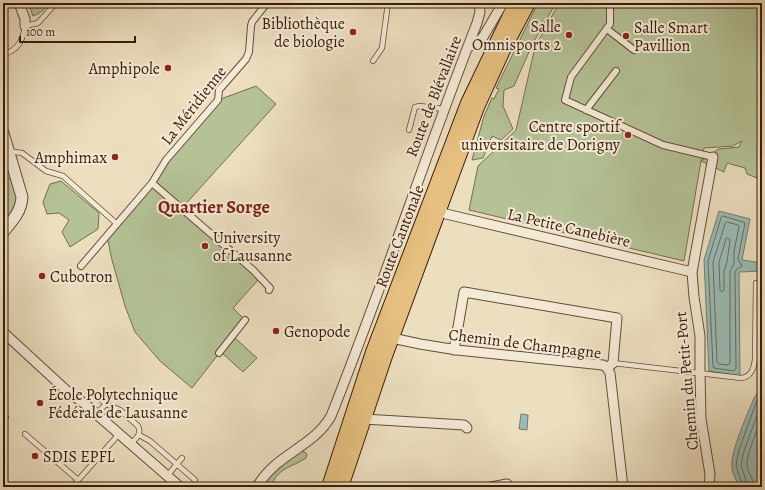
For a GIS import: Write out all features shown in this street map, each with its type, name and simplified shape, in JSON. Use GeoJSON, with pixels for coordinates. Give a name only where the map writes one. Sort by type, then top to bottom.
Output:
{"type":"FeatureCollection","features":[{"type":"Feature","properties":{"kind":"main road","name":"Route Cantonale"},"geometry":{"type":"LineString","coordinates":[[329,487],[373,352],[473,89],[516,3]]}},
{"type":"Feature","properties":{"kind":"main road","name":"Route Cantonale"},"geometry":{"type":"LineString","coordinates":[[341,487],[392,338],[477,107],[528,3]]}},
{"type":"Feature","properties":{"kind":"main road"},"geometry":{"type":"LineString","coordinates":[[405,303],[407,288],[414,266],[414,262],[409,258]]}},
{"type":"Feature","properties":{"kind":"street"},"geometry":{"type":"LineString","coordinates":[[19,3],[23,13],[25,26]]}},
{"type":"Feature","properties":{"kind":"street","name":"La Méridienne"},"geometry":{"type":"LineString","coordinates":[[81,266],[152,183],[166,160],[218,100],[219,90],[246,59],[249,52],[252,22],[268,3]]}},
{"type":"Feature","properties":{"kind":"street","name":"Route de Blévallaire"},"geometry":{"type":"LineString","coordinates":[[257,487],[264,475],[271,468],[279,461],[308,443],[326,424],[331,416],[359,347],[443,110],[468,47],[480,12],[479,3]]}},
{"type":"Feature","properties":{"kind":"street"},"geometry":{"type":"LineString","coordinates":[[468,47],[476,44],[483,37],[503,3]]}},
{"type":"Feature","properties":{"kind":"street"},"geometry":{"type":"LineString","coordinates":[[613,3],[610,8],[610,24],[571,78],[564,100],[663,145],[713,157]]}},
{"type":"Feature","properties":{"kind":"street"},"geometry":{"type":"LineString","coordinates":[[607,29],[634,50]]}},
{"type":"Feature","properties":{"kind":"street"},"geometry":{"type":"LineString","coordinates":[[586,110],[616,71]]}},
{"type":"Feature","properties":{"kind":"street"},"geometry":{"type":"LineString","coordinates":[[3,133],[22,197],[22,204],[18,214],[3,232]]}},
{"type":"Feature","properties":{"kind":"street","name":"Chemin du Petit-Port"},"geometry":{"type":"LineString","coordinates":[[709,487],[710,474],[702,419],[700,336],[692,272],[713,157]]}},
{"type":"Feature","properties":{"kind":"street"},"geometry":{"type":"LineString","coordinates":[[152,183],[253,270],[270,288],[269,290]]}},
{"type":"Feature","properties":{"kind":"street","name":"La Petite Canebière"},"geometry":{"type":"LineString","coordinates":[[439,210],[446,214],[692,272]]}},
{"type":"Feature","properties":{"kind":"street"},"geometry":{"type":"LineString","coordinates":[[454,350],[464,292],[617,318],[610,366]]}},
{"type":"Feature","properties":{"kind":"street"},"geometry":{"type":"LineString","coordinates":[[219,353],[245,320]]}},
{"type":"Feature","properties":{"kind":"street"},"geometry":{"type":"LineString","coordinates":[[4,335],[180,487]]}},
{"type":"Feature","properties":{"kind":"street","name":"Chemin de Champagne"},"geometry":{"type":"LineString","coordinates":[[392,338],[454,350],[610,366],[623,487]]}},
{"type":"Feature","properties":{"kind":"street"},"geometry":{"type":"LineString","coordinates":[[364,419],[464,425],[467,428]]}},
{"type":"Feature","properties":{"kind":"street"},"geometry":{"type":"LineString","coordinates":[[491,487],[507,484]]}},
{"type":"Feature","properties":{"kind":"lane"},"geometry":{"type":"LineString","coordinates":[[3,54],[14,50],[21,42],[25,26],[38,23],[56,3]]}},
{"type":"Feature","properties":{"kind":"lane"},"geometry":{"type":"LineString","coordinates":[[373,61],[382,48],[388,3]]}},
{"type":"Feature","properties":{"kind":"lane"},"geometry":{"type":"LineString","coordinates":[[409,130],[416,107],[420,106],[443,110]]}},
{"type":"Feature","properties":{"kind":"lane"},"geometry":{"type":"LineString","coordinates":[[8,151],[22,153],[46,171],[63,176],[117,224]]}},
{"type":"Feature","properties":{"kind":"lane"},"geometry":{"type":"LineString","coordinates":[[77,189],[81,184]]}},
{"type":"Feature","properties":{"kind":"lane"},"geometry":{"type":"LineString","coordinates":[[610,366],[741,378],[748,376],[752,371],[755,359],[756,283]]}},
{"type":"Feature","properties":{"kind":"lane"},"geometry":{"type":"LineString","coordinates":[[90,390],[106,404],[120,410],[140,429],[139,435],[131,444]]}},
{"type":"Feature","properties":{"kind":"lane"},"geometry":{"type":"LineString","coordinates":[[96,414],[106,404]]}},
{"type":"Feature","properties":{"kind":"lane"},"geometry":{"type":"LineString","coordinates":[[26,434],[78,480]]}},
{"type":"Feature","properties":{"kind":"lane"},"geometry":{"type":"LineString","coordinates":[[72,487],[119,434]]}},
{"type":"Feature","properties":{"kind":"lane"},"geometry":{"type":"LineString","coordinates":[[139,435],[150,441],[195,480]]}},
{"type":"Feature","properties":{"kind":"lane"},"geometry":{"type":"LineString","coordinates":[[167,476],[182,458]]}},
{"type":"Feature","properties":{"kind":"green space"},"geometry":{"type":"Polygon","coordinates":[[[28,3],[49,3],[46,8],[33,16],[28,3]]]}},
{"type":"Feature","properties":{"kind":"green space"},"geometry":{"type":"Polygon","coordinates":[[[538,3],[556,3],[533,43],[514,86],[504,90],[503,106],[513,129],[501,140],[492,136],[483,158],[472,160],[484,116],[492,98],[494,99],[499,89],[496,88],[538,3]]]}},
{"type":"Feature","properties":{"kind":"green space","name":"Centre sportif universitaire de Dorigny"},"geometry":{"type":"Polygon","coordinates":[[[559,3],[762,3],[762,158],[758,164],[757,178],[747,174],[745,168],[727,163],[724,172],[701,161],[684,261],[469,210],[478,166],[516,130],[535,47],[559,3]],[[742,141],[733,146],[704,148],[701,161],[718,149],[739,147],[742,141]]]}},
{"type":"Feature","properties":{"kind":"green space"},"geometry":{"type":"Polygon","coordinates":[[[256,86],[276,104],[182,208],[253,270],[258,280],[233,308],[245,320],[192,388],[160,361],[135,332],[125,306],[107,236],[166,160],[218,100],[256,86]]]}},
{"type":"Feature","properties":{"kind":"green space"},"geometry":{"type":"Polygon","coordinates":[[[3,173],[4,176],[14,181],[20,203],[9,218],[3,218],[3,202],[6,196],[3,195],[3,173]]]}},
{"type":"Feature","properties":{"kind":"green space"},"geometry":{"type":"Polygon","coordinates":[[[61,181],[99,213],[98,229],[70,247],[62,232],[69,220],[59,213],[47,214],[43,202],[50,184],[61,181]]]}},
{"type":"Feature","properties":{"kind":"green space"},"geometry":{"type":"Polygon","coordinates":[[[235,338],[257,358],[243,372],[222,353],[235,338]]]}},
{"type":"Feature","properties":{"kind":"green space"},"geometry":{"type":"Polygon","coordinates":[[[303,451],[307,454],[306,458],[277,475],[271,487],[262,487],[268,476],[298,453],[303,451]]]}},
{"type":"Feature","properties":{"kind":"water"},"geometry":{"type":"Polygon","coordinates":[[[719,211],[750,219],[742,260],[762,263],[762,271],[739,272],[740,376],[709,371],[704,260],[719,211]]]}},
{"type":"Feature","properties":{"kind":"water"},"geometry":{"type":"Polygon","coordinates":[[[762,389],[762,487],[740,487],[732,470],[732,460],[740,432],[754,398],[762,389]]]}},
{"type":"Feature","properties":{"kind":"water"},"geometry":{"type":"Polygon","coordinates":[[[521,414],[528,415],[527,430],[519,429],[521,414]]]}},
{"type":"Feature","properties":{"kind":"place","name":"Bibliothèque de biologie"},"geometry":{"type":"Point","coordinates":[353,32]}},
{"type":"Feature","properties":{"kind":"place","name":"Salle Omnisports 2"},"geometry":{"type":"Point","coordinates":[569,35]}},
{"type":"Feature","properties":{"kind":"place","name":"Salle Smart Pavillion"},"geometry":{"type":"Point","coordinates":[626,36]}},
{"type":"Feature","properties":{"kind":"place","name":"Amphipole"},"geometry":{"type":"Point","coordinates":[168,68]}},
{"type":"Feature","properties":{"kind":"place","name":"Centre sportif universitaire de Dorigny"},"geometry":{"type":"Point","coordinates":[628,135]}},
{"type":"Feature","properties":{"kind":"place","name":"Amphimax"},"geometry":{"type":"Point","coordinates":[115,157]}},
{"type":"Feature","properties":{"kind":"place","name":"University of Lausanne"},"geometry":{"type":"Point","coordinates":[205,246]}},
{"type":"Feature","properties":{"kind":"place","name":"Cubotron"},"geometry":{"type":"Point","coordinates":[42,276]}},
{"type":"Feature","properties":{"kind":"place","name":"Genopode"},"geometry":{"type":"Point","coordinates":[276,331]}},
{"type":"Feature","properties":{"kind":"place","name":"École Polytechnique Fédérale de Lausanne"},"geometry":{"type":"Point","coordinates":[40,403]}},
{"type":"Feature","properties":{"kind":"place","name":"SDIS EPFL"},"geometry":{"type":"Point","coordinates":[35,456]}},
{"type":"Feature","properties":{"kind":"district","name":"Quartier Sorge"},"geometry":{"type":"Point","coordinates":[214,207]}}]}
